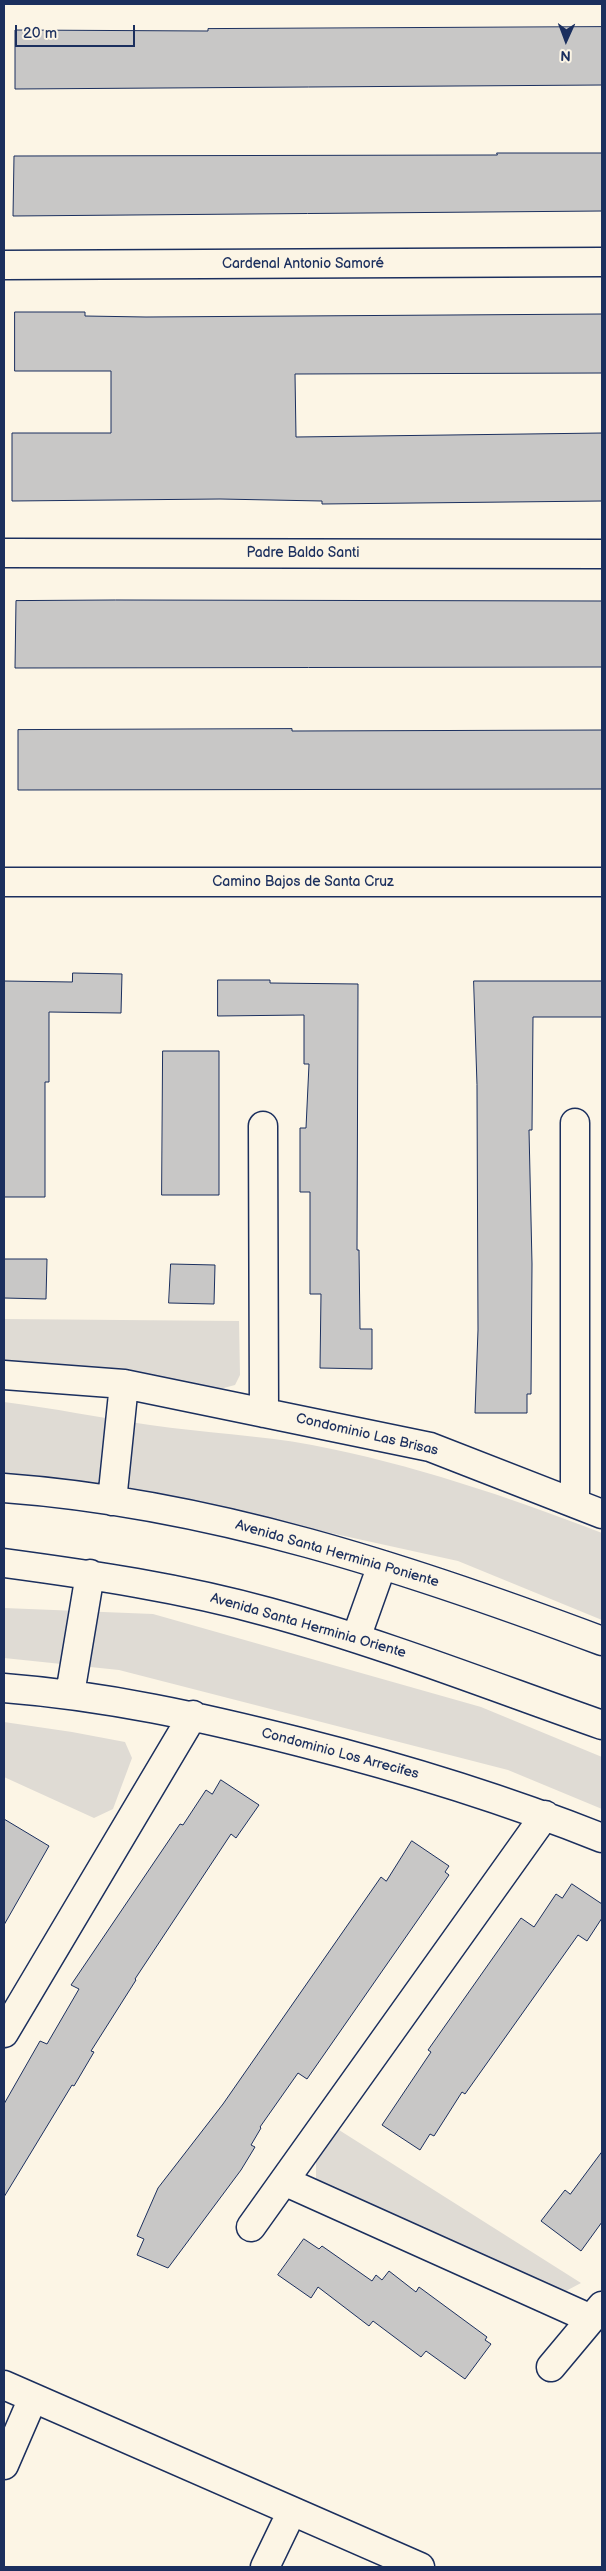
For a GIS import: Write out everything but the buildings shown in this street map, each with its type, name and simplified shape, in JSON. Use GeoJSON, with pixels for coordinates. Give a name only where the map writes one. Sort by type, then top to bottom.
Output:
{"type":"FeatureCollection","features":[{"type":"Feature","properties":{"kind":"street","name":"Cardenal Antonio Samoré"},"geometry":{"type":"LineString","coordinates":[[4,265],[602,262]]}},
{"type":"Feature","properties":{"kind":"street","name":"Padre Baldo Santi"},"geometry":{"type":"LineString","coordinates":[[4,553],[602,554]]}},
{"type":"Feature","properties":{"kind":"street","name":"Camino Bajos de Santa Cruz"},"geometry":{"type":"LineString","coordinates":[[4,882],[602,882]]}},
{"type":"Feature","properties":{"kind":"street"},"geometry":{"type":"LineString","coordinates":[[575,1123],[575,1503]]}},
{"type":"Feature","properties":{"kind":"street"},"geometry":{"type":"LineString","coordinates":[[263,1126],[264,1413]]}},
{"type":"Feature","properties":{"kind":"street","name":"Condominio Las Brisas"},"geometry":{"type":"LineString","coordinates":[[4,1375],[124,1384],[430,1447],[602,1514]]}},
{"type":"Feature","properties":{"kind":"street"},"geometry":{"type":"LineString","coordinates":[[112,1501],[124,1384]]}},
{"type":"Feature","properties":{"kind":"street","name":"Avenida Santa Herminia Poniente"},"geometry":{"type":"LineString","coordinates":[[4,1488],[112,1501],[239,1526],[382,1565],[484,1597],[602,1641]]}},
{"type":"Feature","properties":{"kind":"street","name":"Avenida Santa Herminia Oriente"},"geometry":{"type":"LineString","coordinates":[[4,1563],[90,1574],[180,1591],[260,1610],[443,1666],[602,1725]]}},
{"type":"Feature","properties":{"kind":"street"},"geometry":{"type":"LineString","coordinates":[[356,1638],[382,1565]]}},
{"type":"Feature","properties":{"kind":"street"},"geometry":{"type":"LineString","coordinates":[[70,1694],[90,1574]]}},
{"type":"Feature","properties":{"kind":"street","name":"Condominio Los Arrecifes"},"geometry":{"type":"LineString","coordinates":[[4,1688],[70,1694],[193,1715],[384,1764],[545,1815],[602,1838]]}},
{"type":"Feature","properties":{"kind":"street"},"geometry":{"type":"LineString","coordinates":[[4,2033],[193,1715]]}},
{"type":"Feature","properties":{"kind":"street"},"geometry":{"type":"LineString","coordinates":[[251,2227],[545,1815]]}},
{"type":"Feature","properties":{"kind":"street"},"geometry":{"type":"LineString","coordinates":[[284,2181],[597,2312],[551,2367]]}},
{"type":"Feature","properties":{"kind":"street"},"geometry":{"type":"LineString","coordinates":[[4,2385],[420,2567]]}},
{"type":"Feature","properties":{"kind":"street"},"geometry":{"type":"LineString","coordinates":[[4,2465],[33,2398]]}},
{"type":"Feature","properties":{"kind":"street"},"geometry":{"type":"LineString","coordinates":[[265,2567],[292,2511]]}},
{"type":"Feature","properties":{"kind":"shaded area"},"geometry":{"type":"Polygon","coordinates":[[[4,1319],[239,1321],[240,1375],[235,1385],[220,1389],[4,1366],[4,1319]]]}},
{"type":"Feature","properties":{"kind":"shaded area"},"geometry":{"type":"Polygon","coordinates":[[[4,1402],[150,1425],[312,1445],[423,1472],[495,1494],[567,1520],[602,1533],[602,1620],[458,1561],[135,1490],[4,1476],[4,1402]]]}},
{"type":"Feature","properties":{"kind":"shaded area"},"geometry":{"type":"Polygon","coordinates":[[[4,1608],[153,1614],[481,1707],[602,1757],[602,1809],[508,1770],[119,1670],[4,1658],[4,1608]]]}},
{"type":"Feature","properties":{"kind":"shaded area"},"geometry":{"type":"Polygon","coordinates":[[[4,1722],[125,1742],[132,1758],[113,1809],[94,1818],[4,1777],[4,1722]]]}},
{"type":"Feature","properties":{"kind":"shaded area"},"geometry":{"type":"Polygon","coordinates":[[[339,2130],[581,2283],[564,2292],[316,2179],[316,2157],[339,2130]]]}}]}
